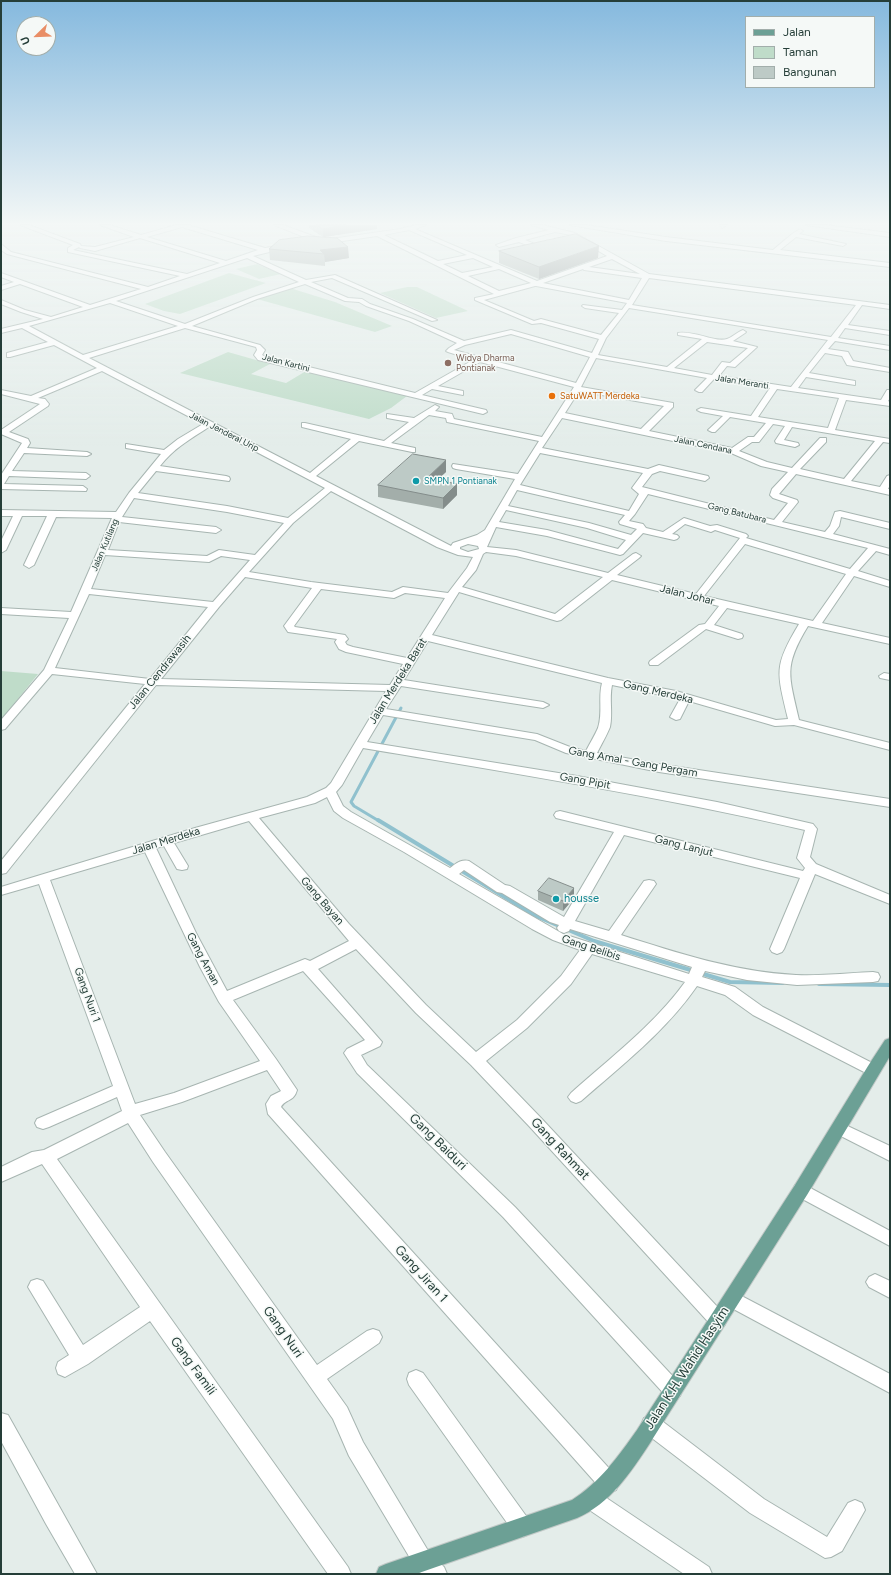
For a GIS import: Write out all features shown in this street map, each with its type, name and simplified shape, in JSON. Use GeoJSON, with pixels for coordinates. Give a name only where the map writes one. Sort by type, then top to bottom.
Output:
{"type":"FeatureCollection","features":[{"type":"Feature","properties":{"kind":"main road","name":"Jalan K.H. Wahid Hasyim"},"geometry":{"type":"LineString","coordinates":[[386,1574],[430,1567],[522,1527],[562,1514],[592,1500],[609,1483],[633,1453],[732,1299],[801,1190],[890,1044]]}},
{"type":"Feature","properties":{"kind":"street"},"geometry":{"type":"LineString","coordinates":[[66,298],[89,307]]}},
{"type":"Feature","properties":{"kind":"street"},"geometry":{"type":"LineString","coordinates":[[1,331],[54,318],[118,298]]}},
{"type":"Feature","properties":{"kind":"street"},"geometry":{"type":"LineString","coordinates":[[82,358],[185,326],[254,298]]}},
{"type":"Feature","properties":{"kind":"street"},"geometry":{"type":"LineString","coordinates":[[344,298],[362,301],[368,305],[411,320],[463,343]]}},
{"type":"Feature","properties":{"kind":"street"},"geometry":{"type":"LineString","coordinates":[[385,298],[434,320]]}},
{"type":"Feature","properties":{"kind":"street"},"geometry":{"type":"LineString","coordinates":[[479,298],[477,299],[534,323],[541,321],[603,338]]}},
{"type":"Feature","properties":{"kind":"street"},"geometry":{"type":"LineString","coordinates":[[488,298],[500,304]]}},
{"type":"Feature","properties":{"kind":"street"},"geometry":{"type":"LineString","coordinates":[[597,298],[627,307]]}},
{"type":"Feature","properties":{"kind":"street","name":"Jalan Merdeka Barat"},"geometry":{"type":"LineString","coordinates":[[330,791],[336,785],[364,745],[379,711],[411,662],[453,592],[475,564],[489,532],[503,507],[520,477],[577,387],[603,338],[632,298]]}},
{"type":"Feature","properties":{"kind":"street"},"geometry":{"type":"LineString","coordinates":[[823,298],[890,306]]}},
{"type":"Feature","properties":{"kind":"street","name":"Jalan Kartini"},"geometry":{"type":"LineString","coordinates":[[110,301],[185,326],[258,346],[261,348],[258,355],[261,358],[483,412]]}},
{"type":"Feature","properties":{"kind":"street"},"geometry":{"type":"LineString","coordinates":[[1,302],[41,317],[54,318]]}},
{"type":"Feature","properties":{"kind":"street"},"geometry":{"type":"LineString","coordinates":[[793,390],[822,350],[844,326],[860,303]]}},
{"type":"Feature","properties":{"kind":"street"},"geometry":{"type":"LineString","coordinates":[[585,306],[627,307],[736,320],[832,340],[890,348]]}},
{"type":"Feature","properties":{"kind":"street"},"geometry":{"type":"LineString","coordinates":[[23,311],[29,318],[23,326]]}},
{"type":"Feature","properties":{"kind":"street","name":"Jalan Jenderal Urip"},"geometry":{"type":"LineString","coordinates":[[23,326],[101,369],[311,476],[425,537],[462,547],[478,542],[482,549]]}},
{"type":"Feature","properties":{"kind":"street"},"geometry":{"type":"LineString","coordinates":[[844,326],[890,333]]}},
{"type":"Feature","properties":{"kind":"street","name":"Jalan Meranti"},"geometry":{"type":"LineString","coordinates":[[463,343],[511,332],[594,356],[667,370],[886,404]]}},
{"type":"Feature","properties":{"kind":"street"},"geometry":{"type":"LineString","coordinates":[[728,342],[743,332]]}},
{"type":"Feature","properties":{"kind":"street"},"geometry":{"type":"LineString","coordinates":[[680,334],[699,336],[753,347],[732,365],[725,364],[699,390]]}},
{"type":"Feature","properties":{"kind":"street"},"geometry":{"type":"LineString","coordinates":[[880,347],[890,337]]}},
{"type":"Feature","properties":{"kind":"street"},"geometry":{"type":"LineString","coordinates":[[667,370],[708,339]]}},
{"type":"Feature","properties":{"kind":"street"},"geometry":{"type":"LineString","coordinates":[[10,355],[54,343]]}},
{"type":"Feature","properties":{"kind":"street"},"geometry":{"type":"LineString","coordinates":[[463,343],[450,351],[577,387],[670,405],[644,432]]}},
{"type":"Feature","properties":{"kind":"street"},"geometry":{"type":"LineString","coordinates":[[822,350],[845,354],[851,363],[890,370]]}},
{"type":"Feature","properties":{"kind":"street"},"geometry":{"type":"LineString","coordinates":[[415,396],[480,359]]}},
{"type":"Feature","properties":{"kind":"street"},"geometry":{"type":"LineString","coordinates":[[33,399],[34,397],[101,369]]}},
{"type":"Feature","properties":{"kind":"street"},"geometry":{"type":"LineString","coordinates":[[804,374],[852,383]]}},
{"type":"Feature","properties":{"kind":"street"},"geometry":{"type":"LineString","coordinates":[[431,387],[460,393]]}},
{"type":"Feature","properties":{"kind":"street"},"geometry":{"type":"LineString","coordinates":[[753,419],[775,387]]}},
{"type":"Feature","properties":{"kind":"street"},"geometry":{"type":"LineString","coordinates":[[1,392],[42,401],[45,404],[2,432]]}},
{"type":"Feature","properties":{"kind":"street"},"geometry":{"type":"LineString","coordinates":[[886,404],[890,392]]}},
{"type":"Feature","properties":{"kind":"street"},"geometry":{"type":"LineString","coordinates":[[831,431],[843,397]]}},
{"type":"Feature","properties":{"kind":"street"},"geometry":{"type":"LineString","coordinates":[[385,444],[441,402]]}},
{"type":"Feature","properties":{"kind":"street"},"geometry":{"type":"LineString","coordinates":[[701,410],[890,441]]}},
{"type":"Feature","properties":{"kind":"street"},"geometry":{"type":"LineString","coordinates":[[428,412],[449,416],[450,420],[452,421],[544,440]]}},
{"type":"Feature","properties":{"kind":"street","name":"Jalan Cendana"},"geometry":{"type":"LineString","coordinates":[[561,414],[733,451],[764,464],[887,491]]}},
{"type":"Feature","properties":{"kind":"street"},"geometry":{"type":"LineString","coordinates":[[712,430],[728,415]]}},
{"type":"Feature","properties":{"kind":"street"},"geometry":{"type":"LineString","coordinates":[[390,416],[415,422]]}},
{"type":"Feature","properties":{"kind":"street"},"geometry":{"type":"LineString","coordinates":[[733,451],[751,439],[756,440],[771,422]]}},
{"type":"Feature","properties":{"kind":"street","name":"Jalan Kutilang"},"geometry":{"type":"LineString","coordinates":[[1,727],[49,671],[86,591],[117,517],[132,495],[166,453],[181,441],[208,424]]}},
{"type":"Feature","properties":{"kind":"street"},"geometry":{"type":"LineString","coordinates":[[305,425],[412,450]]}},
{"type":"Feature","properties":{"kind":"street"},"geometry":{"type":"LineString","coordinates":[[790,425],[779,441],[790,445]]}},
{"type":"Feature","properties":{"kind":"street"},"geometry":{"type":"LineString","coordinates":[[1,482],[23,450],[26,442],[2,432]]}},
{"type":"Feature","properties":{"kind":"street"},"geometry":{"type":"LineString","coordinates":[[311,476],[357,438]]}},
{"type":"Feature","properties":{"kind":"street"},"geometry":{"type":"LineString","coordinates":[[776,523],[794,502],[774,495],[775,491],[823,440]]}},
{"type":"Feature","properties":{"kind":"street"},"geometry":{"type":"LineString","coordinates":[[846,482],[881,440]]}},
{"type":"Feature","properties":{"kind":"street"},"geometry":{"type":"LineString","coordinates":[[129,446],[166,453]]}},
{"type":"Feature","properties":{"kind":"street"},"geometry":{"type":"LineString","coordinates":[[23,450],[88,454]]}},
{"type":"Feature","properties":{"kind":"street"},"geometry":{"type":"LineString","coordinates":[[538,450],[649,472]]}},
{"type":"Feature","properties":{"kind":"street"},"geometry":{"type":"LineString","coordinates":[[456,466],[520,477]]}},
{"type":"Feature","properties":{"kind":"street"},"geometry":{"type":"LineString","coordinates":[[154,468],[226,479]]}},
{"type":"Feature","properties":{"kind":"street"},"geometry":{"type":"LineString","coordinates":[[674,537],[642,530],[640,526],[623,522],[631,514],[644,493],[636,488],[649,472],[659,468],[705,478]]}},
{"type":"Feature","properties":{"kind":"street"},"geometry":{"type":"LineString","coordinates":[[8,473],[86,476]]}},
{"type":"Feature","properties":{"kind":"street"},"geometry":{"type":"LineString","coordinates":[[887,491],[890,478]]}},
{"type":"Feature","properties":{"kind":"street"},"geometry":{"type":"LineString","coordinates":[[1,486],[83,489]]}},
{"type":"Feature","properties":{"kind":"street","name":"Jalan Cendrawasih"},"geometry":{"type":"LineString","coordinates":[[1,870],[215,605],[290,521],[331,487]]}},
{"type":"Feature","properties":{"kind":"street"},"geometry":{"type":"LineString","coordinates":[[515,487],[631,514]]}},
{"type":"Feature","properties":{"kind":"street","name":"Gang Batubara"},"geometry":{"type":"LineString","coordinates":[[637,489],[827,536],[888,549]]}},
{"type":"Feature","properties":{"kind":"street"},"geometry":{"type":"LineString","coordinates":[[132,495],[227,509],[290,521]]}},
{"type":"Feature","properties":{"kind":"street"},"geometry":{"type":"LineString","coordinates":[[503,507],[589,526],[633,539]]}},
{"type":"Feature","properties":{"kind":"street"},"geometry":{"type":"LineString","coordinates":[[1,513],[117,517],[216,530]]}},
{"type":"Feature","properties":{"kind":"street"},"geometry":{"type":"LineString","coordinates":[[1,550],[19,513]]}},
{"type":"Feature","properties":{"kind":"street"},"geometry":{"type":"LineString","coordinates":[[827,536],[834,526],[838,514],[841,513],[890,526]]}},
{"type":"Feature","properties":{"kind":"street"},"geometry":{"type":"LineString","coordinates":[[29,565],[45,528],[53,514]]}},
{"type":"Feature","properties":{"kind":"street"},"geometry":{"type":"LineString","coordinates":[[664,535],[684,521],[711,529],[714,527],[745,536],[851,573],[890,584]]}},
{"type":"Feature","properties":{"kind":"street"},"geometry":{"type":"LineString","coordinates":[[494,524],[547,533],[620,552]]}},
{"type":"Feature","properties":{"kind":"street"},"geometry":{"type":"LineString","coordinates":[[243,574],[318,586],[394,595],[403,590],[453,592],[557,618],[632,559],[615,559],[642,530]]}},
{"type":"Feature","properties":{"kind":"street"},"geometry":{"type":"LineString","coordinates":[[462,547],[489,532]]}},
{"type":"Feature","properties":{"kind":"street"},"geometry":{"type":"LineString","coordinates":[[698,598],[745,536]]}},
{"type":"Feature","properties":{"kind":"street"},"geometry":{"type":"LineString","coordinates":[[462,547],[482,549]]}},
{"type":"Feature","properties":{"kind":"street"},"geometry":{"type":"LineString","coordinates":[[462,547],[466,560],[467,573]]}},
{"type":"Feature","properties":{"kind":"street"},"geometry":{"type":"LineString","coordinates":[[794,722],[786,680],[785,662],[787,654],[851,573],[874,547]]}},
{"type":"Feature","properties":{"kind":"street","name":"Jalan Johar"},"geometry":{"type":"LineString","coordinates":[[482,549],[516,553],[698,598],[890,641]]}},
{"type":"Feature","properties":{"kind":"street"},"geometry":{"type":"LineString","coordinates":[[102,552],[209,558],[219,553],[256,558]]}},
{"type":"Feature","properties":{"kind":"street"},"geometry":{"type":"LineString","coordinates":[[318,586],[289,626],[292,630],[341,637],[342,639],[340,642],[343,647],[350,650],[411,662]]}},
{"type":"Feature","properties":{"kind":"street"},"geometry":{"type":"LineString","coordinates":[[86,591],[215,605]]}},
{"type":"Feature","properties":{"kind":"street"},"geometry":{"type":"LineString","coordinates":[[708,626],[725,604]]}},
{"type":"Feature","properties":{"kind":"street"},"geometry":{"type":"LineString","coordinates":[[1,611],[75,615]]}},
{"type":"Feature","properties":{"kind":"street"},"geometry":{"type":"LineString","coordinates":[[654,664],[703,627],[708,626],[738,636]]}},
{"type":"Feature","properties":{"kind":"street","name":"Gang Merdeka"},"geometry":{"type":"LineString","coordinates":[[425,637],[608,681],[649,688],[686,697],[775,723],[794,722],[890,747]]}},
{"type":"Feature","properties":{"kind":"street"},"geometry":{"type":"LineString","coordinates":[[49,671],[152,682],[396,685],[543,705]]}},
{"type":"Feature","properties":{"kind":"street"},"geometry":{"type":"LineString","coordinates":[[590,754],[604,727],[605,693],[608,681]]}},
{"type":"Feature","properties":{"kind":"street"},"geometry":{"type":"LineString","coordinates":[[676,717],[686,697]]}},
{"type":"Feature","properties":{"kind":"street","name":"Gang Amal - Gang Pergam"},"geometry":{"type":"LineString","coordinates":[[379,711],[537,737],[549,741],[565,750],[659,768],[890,803]]}},
{"type":"Feature","properties":{"kind":"street","name":"Gang Pipit"},"geometry":{"type":"LineString","coordinates":[[364,745],[577,780],[717,806],[809,827],[811,829],[803,858],[810,871]]}},
{"type":"Feature","properties":{"kind":"street","name":"Jalan Merdeka"},"geometry":{"type":"LineString","coordinates":[[1,891],[148,846],[311,800],[330,791]]}},
{"type":"Feature","properties":{"kind":"street","name":"Gang Belibis"},"geometry":{"type":"LineString","coordinates":[[330,791],[338,808],[343,812],[455,871],[496,895],[563,929],[589,948],[697,972],[737,994],[758,1011],[873,1070]]}},
{"type":"Feature","properties":{"kind":"street","name":"Gang Lanjut"},"geometry":{"type":"LineString","coordinates":[[560,815],[621,830],[810,871],[890,900]]}},
{"type":"Feature","properties":{"kind":"street","name":"Gang Bayan"},"geometry":{"type":"LineString","coordinates":[[251,816],[308,886],[396,983]]}},
{"type":"Feature","properties":{"kind":"street"},"geometry":{"type":"LineString","coordinates":[[563,929],[621,830]]}},
{"type":"Feature","properties":{"kind":"street"},"geometry":{"type":"LineString","coordinates":[[167,841],[182,866]]}},
{"type":"Feature","properties":{"kind":"street","name":"Gang Aman"},"geometry":{"type":"LineString","coordinates":[[148,846],[198,951],[224,998],[240,1023],[271,1063]]}},
{"type":"Feature","properties":{"kind":"street"},"geometry":{"type":"LineString","coordinates":[[777,949],[810,871]]}},
{"type":"Feature","properties":{"kind":"street","name":"Gang Nuri 1"},"geometry":{"type":"LineString","coordinates":[[43,878],[130,1113]]}},
{"type":"Feature","properties":{"kind":"street"},"geometry":{"type":"LineString","coordinates":[[612,937],[649,884]]}},
{"type":"Feature","properties":{"kind":"street"},"geometry":{"type":"LineString","coordinates":[[496,895],[505,889],[545,914],[563,929],[612,937],[697,972],[783,979],[849,979],[873,977]]}},
{"type":"Feature","properties":{"kind":"street"},"geometry":{"type":"LineString","coordinates":[[224,998],[305,964],[308,968],[358,942]]}},
{"type":"Feature","properties":{"kind":"street"},"geometry":{"type":"LineString","coordinates":[[476,1061],[522,1024],[566,980],[589,948]]}},
{"type":"Feature","properties":{"kind":"street","name":"Gang Baiduri"},"geometry":{"type":"LineString","coordinates":[[308,968],[375,1042],[352,1053],[362,1069],[509,1212],[673,1390]]}},
{"type":"Feature","properties":{"kind":"street"},"geometry":{"type":"LineString","coordinates":[[576,1097],[668,1013],[697,972]]}},
{"type":"Feature","properties":{"kind":"street","name":"Gang Rahmat"},"geometry":{"type":"LineString","coordinates":[[396,983],[476,1061],[535,1122],[718,1320]]}},
{"type":"Feature","properties":{"kind":"street"},"geometry":{"type":"LineString","coordinates":[[1,1175],[38,1157],[46,1157],[130,1113],[177,1098],[271,1063]]}},
{"type":"Feature","properties":{"kind":"street","name":"Gang Jiran 1"},"geometry":{"type":"LineString","coordinates":[[271,1063],[289,1090],[288,1094],[274,1102],[274,1110],[609,1483]]}},
{"type":"Feature","properties":{"kind":"street"},"geometry":{"type":"LineString","coordinates":[[42,1123],[121,1089]]}},
{"type":"Feature","properties":{"kind":"street","name":"Gang Nuri"},"geometry":{"type":"LineString","coordinates":[[130,1113],[163,1163],[340,1413],[356,1449],[430,1567]]}},
{"type":"Feature","properties":{"kind":"street"},"geometry":{"type":"LineString","coordinates":[[839,1128],[890,1154]]}},
{"type":"Feature","properties":{"kind":"street","name":"Gang Famili"},"geometry":{"type":"LineString","coordinates":[[46,1157],[152,1309],[341,1574]]}},
{"type":"Feature","properties":{"kind":"street"},"geometry":{"type":"LineString","coordinates":[[801,1190],[890,1239]]}},
{"type":"Feature","properties":{"kind":"street"},"geometry":{"type":"LineString","coordinates":[[37,1287],[81,1358]]}},
{"type":"Feature","properties":{"kind":"street"},"geometry":{"type":"LineString","coordinates":[[732,1299],[890,1384]]}},
{"type":"Feature","properties":{"kind":"street"},"geometry":{"type":"LineString","coordinates":[[65,1368],[152,1309]]}},
{"type":"Feature","properties":{"kind":"street"},"geometry":{"type":"LineString","coordinates":[[315,1377],[373,1337]]}},
{"type":"Feature","properties":{"kind":"street"},"geometry":{"type":"LineString","coordinates":[[416,1379],[522,1527]]}},
{"type":"Feature","properties":{"kind":"street"},"geometry":{"type":"LineString","coordinates":[[1,1422],[53,1517],[87,1574]]}},
{"type":"Feature","properties":{"kind":"street"},"geometry":{"type":"LineString","coordinates":[[651,1425],[756,1506],[825,1548],[831,1548],[835,1544],[855,1510]]}},
{"type":"Feature","properties":{"kind":"street"},"geometry":{"type":"LineString","coordinates":[[592,1500],[702,1574]]}},
{"type":"Feature","properties":{"kind":"green space"},"geometry":{"type":"Polygon","coordinates":[[[160,298],[223,298],[180,314],[164,311],[145,304],[160,298]]]}},
{"type":"Feature","properties":{"kind":"green space"},"geometry":{"type":"Polygon","coordinates":[[[324,298],[392,326],[375,332],[257,299],[324,298]]]}},
{"type":"Feature","properties":{"kind":"green space"},"geometry":{"type":"Polygon","coordinates":[[[392,298],[441,298],[468,311],[436,318],[392,298]]]}},
{"type":"Feature","properties":{"kind":"green space"},"geometry":{"type":"Polygon","coordinates":[[[228,352],[270,364],[251,374],[286,383],[306,371],[407,396],[391,408],[369,419],[180,373],[228,352]]]}},
{"type":"Feature","properties":{"kind":"green space"},"geometry":{"type":"Polygon","coordinates":[[[1,671],[38,674],[1,720],[1,671]]]}},
{"type":"Feature","properties":{"kind":"building"},"geometry":{"type":"Polygon","coordinates":[[[413,454],[446,460],[427,478],[457,484],[443,498],[378,485],[413,454]]]}},
{"type":"Feature","properties":{"kind":"building"},"geometry":{"type":"Polygon","coordinates":[[[549,878],[574,888],[563,901],[538,891],[549,878]]]}},
{"type":"Feature","properties":{"kind":"waterway"},"geometry":{"type":"LineString","coordinates":[[379,821],[354,806],[351,802],[401,708]]}},
{"type":"Feature","properties":{"kind":"waterway"},"geometry":{"type":"LineString","coordinates":[[378,820],[536,916],[594,941],[694,971]]}},
{"type":"Feature","properties":{"kind":"waterway"},"geometry":{"type":"LineString","coordinates":[[700,973],[730,982],[783,983]]}},
{"type":"Feature","properties":{"kind":"waterway"},"geometry":{"type":"LineString","coordinates":[[819,984],[890,985]]}},
{"type":"Feature","properties":{"kind":"place","name":"Widya Dharma Pontianak"},"geometry":{"type":"Point","coordinates":[448,363]}},
{"type":"Feature","properties":{"kind":"place","name":"SatuWATT Merdeka"},"geometry":{"type":"Point","coordinates":[552,396]}},
{"type":"Feature","properties":{"kind":"place","name":"SMPN 1 Pontianak"},"geometry":{"type":"Point","coordinates":[416,481]}},
{"type":"Feature","properties":{"kind":"place","name":"housse"},"geometry":{"type":"Point","coordinates":[556,899]}}]}
